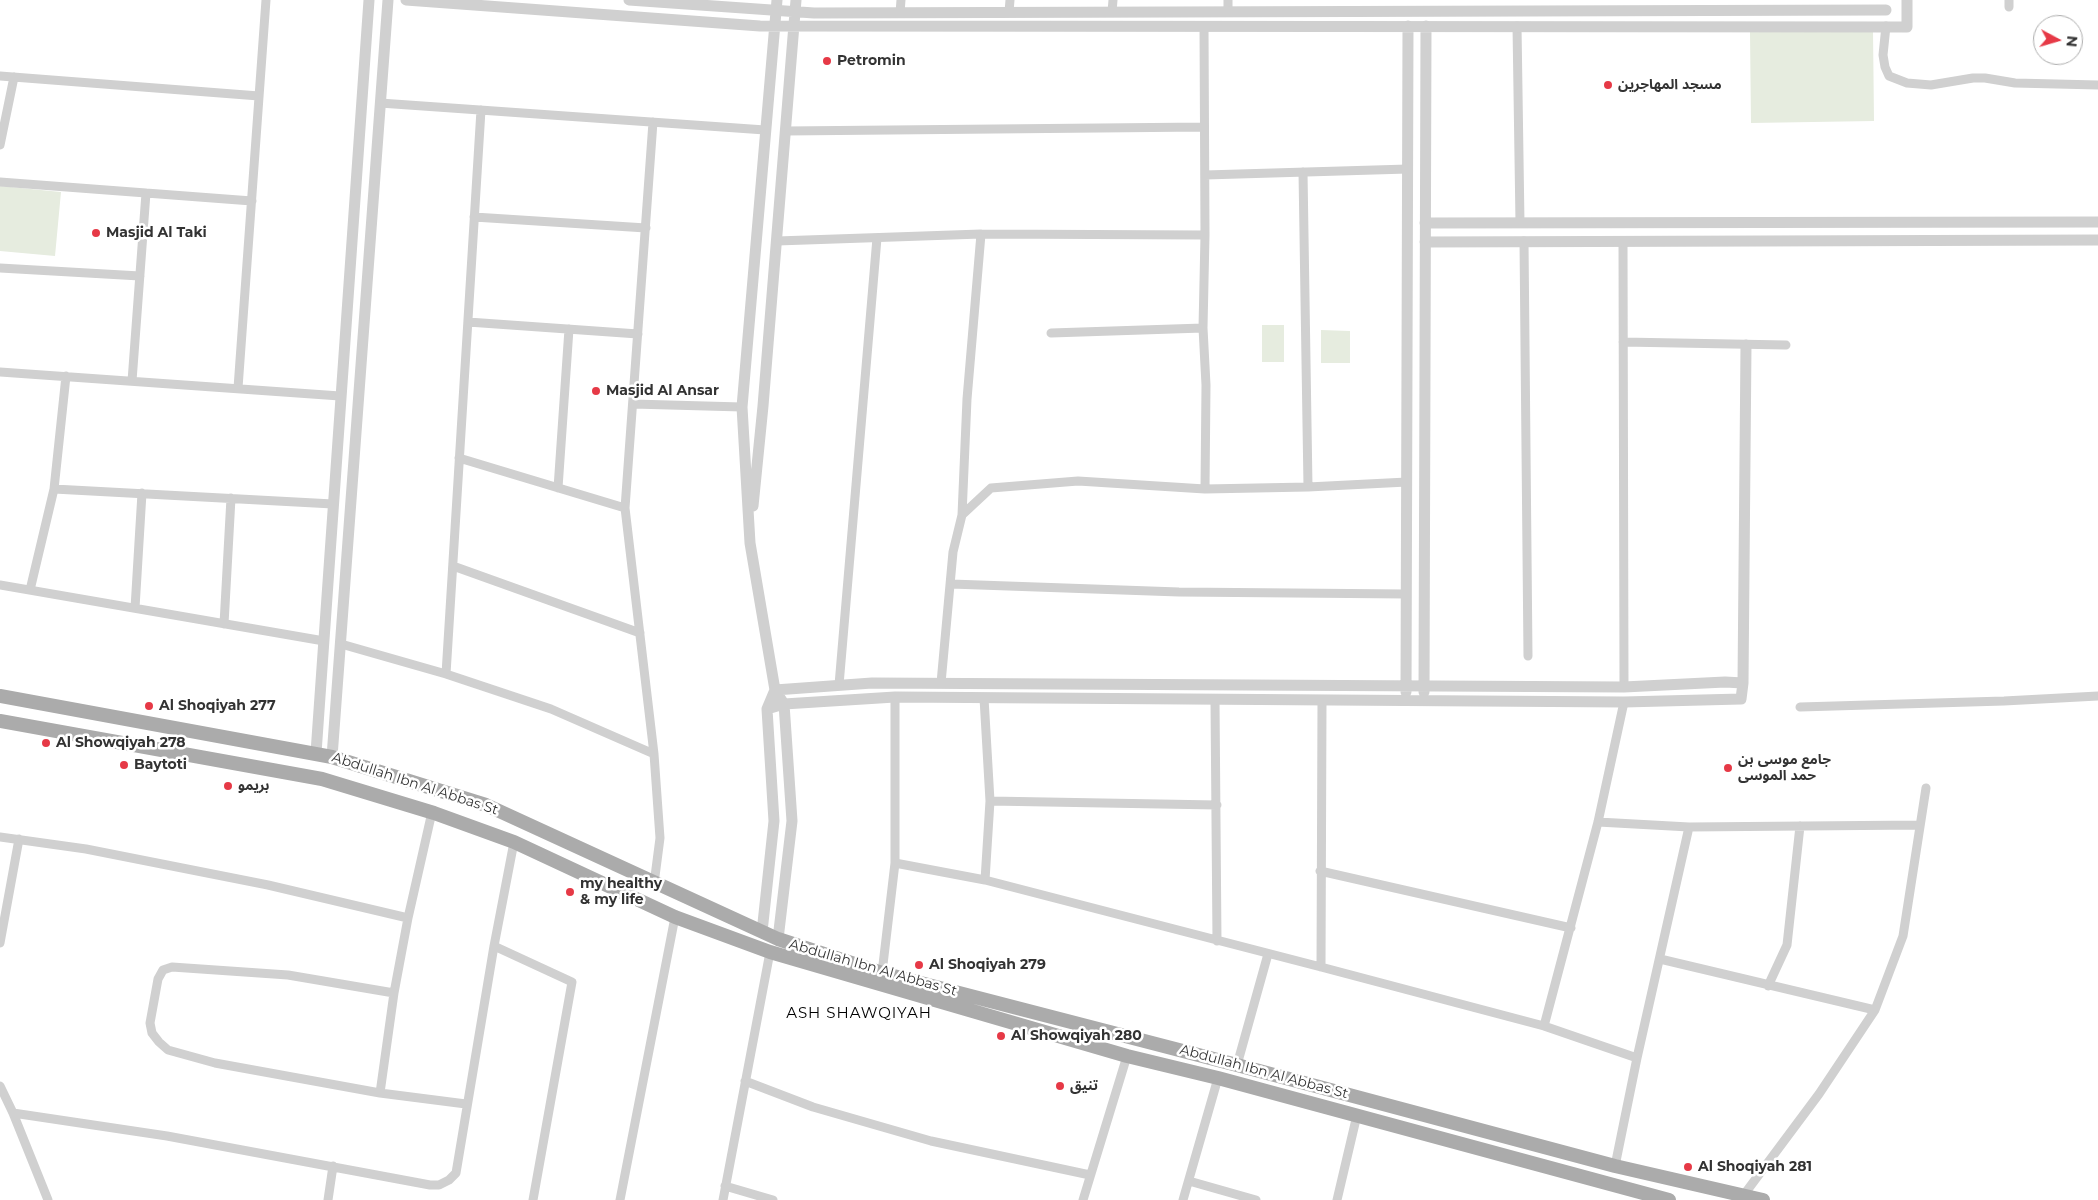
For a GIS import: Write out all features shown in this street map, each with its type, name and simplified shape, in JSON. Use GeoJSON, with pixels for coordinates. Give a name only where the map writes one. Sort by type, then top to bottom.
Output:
{"type":"FeatureCollection","features":[{"type":"Feature","properties":{"kind":"main road","name":"Abdullah Ibn Al Abbas St"},"geometry":{"type":"LineString","coordinates":[[0,696],[332,757],[486,805],[654,884],[778,939],[882,973],[1615,1166],[1763,1200]]}},
{"type":"Feature","properties":{"kind":"main road","name":"Abdullah Ibn Al Abbas St"},"geometry":{"type":"LineString","coordinates":[[0,721],[322,779],[432,812],[514,842],[675,917],[770,952],[1126,1056],[1218,1078],[1669,1200]]}},
{"type":"Feature","properties":{"kind":"street"},"geometry":{"type":"LineString","coordinates":[[238,388],[266,0]]}},
{"type":"Feature","properties":{"kind":"street"},"geometry":{"type":"LineString","coordinates":[[316,753],[369,0]]}},
{"type":"Feature","properties":{"kind":"street"},"geometry":{"type":"LineString","coordinates":[[332,757],[388,0]]}},
{"type":"Feature","properties":{"kind":"street"},"geometry":{"type":"LineString","coordinates":[[406,0],[774,26],[1907,27],[1906,0]]}},
{"type":"Feature","properties":{"kind":"street"},"geometry":{"type":"LineString","coordinates":[[629,0],[776,5],[900,13],[1112,12],[1228,6],[1886,5],[1883,55],[1889,76],[1908,83],[1931,85],[1973,78],[1986,78],[2016,83],[2098,86]]}},
{"type":"Feature","properties":{"kind":"street"},"geometry":{"type":"LineString","coordinates":[[900,13],[901,0]]}},
{"type":"Feature","properties":{"kind":"street"},"geometry":{"type":"LineString","coordinates":[[1009,12],[1010,0]]}},
{"type":"Feature","properties":{"kind":"street"},"geometry":{"type":"LineString","coordinates":[[1112,12],[1113,0]]}},
{"type":"Feature","properties":{"kind":"street"},"geometry":{"type":"LineString","coordinates":[[776,5],[742,407],[750,543],[775,690],[784,704],[792,821],[778,939]]}},
{"type":"Feature","properties":{"kind":"street"},"geometry":{"type":"LineString","coordinates":[[750,543],[796,6]]}},
{"type":"Feature","properties":{"kind":"street"},"geometry":{"type":"LineString","coordinates":[[1204,26],[1205,235],[1203,328],[1206,385],[1205,489]]}},
{"type":"Feature","properties":{"kind":"street"},"geometry":{"type":"LineString","coordinates":[[1407,701],[1408,26]]}},
{"type":"Feature","properties":{"kind":"street"},"geometry":{"type":"LineString","coordinates":[[1424,701],[1426,26]]}},
{"type":"Feature","properties":{"kind":"street"},"geometry":{"type":"LineString","coordinates":[[1516,26],[1520,223]]}},
{"type":"Feature","properties":{"kind":"street"},"geometry":{"type":"LineString","coordinates":[[0,76],[259,96]]}},
{"type":"Feature","properties":{"kind":"street"},"geometry":{"type":"LineString","coordinates":[[0,146],[14,77]]}},
{"type":"Feature","properties":{"kind":"street"},"geometry":{"type":"LineString","coordinates":[[380,103],[766,130]]}},
{"type":"Feature","properties":{"kind":"street"},"geometry":{"type":"LineString","coordinates":[[446,674],[481,110]]}},
{"type":"Feature","properties":{"kind":"street"},"geometry":{"type":"LineString","coordinates":[[653,122],[625,508],[654,754],[660,838],[654,884]]}},
{"type":"Feature","properties":{"kind":"street"},"geometry":{"type":"LineString","coordinates":[[786,131],[1204,128]]}},
{"type":"Feature","properties":{"kind":"street"},"geometry":{"type":"LineString","coordinates":[[1205,175],[1408,169]]}},
{"type":"Feature","properties":{"kind":"street"},"geometry":{"type":"LineString","coordinates":[[1303,172],[1308,488]]}},
{"type":"Feature","properties":{"kind":"street"},"geometry":{"type":"LineString","coordinates":[[0,182],[252,201]]}},
{"type":"Feature","properties":{"kind":"street"},"geometry":{"type":"LineString","coordinates":[[132,381],[146,193]]}},
{"type":"Feature","properties":{"kind":"street"},"geometry":{"type":"LineString","coordinates":[[474,217],[646,228]]}},
{"type":"Feature","properties":{"kind":"street"},"geometry":{"type":"LineString","coordinates":[[1425,223],[2098,222]]}},
{"type":"Feature","properties":{"kind":"street"},"geometry":{"type":"LineString","coordinates":[[777,241],[981,234],[1205,235]]}},
{"type":"Feature","properties":{"kind":"street"},"geometry":{"type":"LineString","coordinates":[[941,683],[952,584],[953,552],[962,515],[967,398],[981,234]]}},
{"type":"Feature","properties":{"kind":"street"},"geometry":{"type":"LineString","coordinates":[[839,686],[877,238]]}},
{"type":"Feature","properties":{"kind":"street"},"geometry":{"type":"LineString","coordinates":[[1425,242],[2098,240]]}},
{"type":"Feature","properties":{"kind":"street"},"geometry":{"type":"LineString","coordinates":[[1623,241],[1624,687]]}},
{"type":"Feature","properties":{"kind":"street"},"geometry":{"type":"LineString","coordinates":[[1524,242],[1528,656]]}},
{"type":"Feature","properties":{"kind":"street"},"geometry":{"type":"LineString","coordinates":[[0,268],[140,276]]}},
{"type":"Feature","properties":{"kind":"street"},"geometry":{"type":"LineString","coordinates":[[468,322],[638,334]]}},
{"type":"Feature","properties":{"kind":"street"},"geometry":{"type":"LineString","coordinates":[[1051,333],[1203,328]]}},
{"type":"Feature","properties":{"kind":"street"},"geometry":{"type":"LineString","coordinates":[[558,488],[569,329]]}},
{"type":"Feature","properties":{"kind":"street"},"geometry":{"type":"LineString","coordinates":[[1624,342],[1786,345]]}},
{"type":"Feature","properties":{"kind":"street"},"geometry":{"type":"LineString","coordinates":[[767,709],[784,704],[895,698],[1624,702],[1741,699],[1744,683],[1746,345]]}},
{"type":"Feature","properties":{"kind":"street"},"geometry":{"type":"LineString","coordinates":[[0,372],[340,396]]}},
{"type":"Feature","properties":{"kind":"street"},"geometry":{"type":"LineString","coordinates":[[30,590],[54,488],[66,376]]}},
{"type":"Feature","properties":{"kind":"street"},"geometry":{"type":"LineString","coordinates":[[633,404],[742,407]]}},
{"type":"Feature","properties":{"kind":"street"},"geometry":{"type":"LineString","coordinates":[[459,458],[625,508]]}},
{"type":"Feature","properties":{"kind":"street"},"geometry":{"type":"LineString","coordinates":[[962,515],[991,488],[1078,481],[1205,489],[1308,488],[1407,482]]}},
{"type":"Feature","properties":{"kind":"street"},"geometry":{"type":"LineString","coordinates":[[54,488],[333,504]]}},
{"type":"Feature","properties":{"kind":"street"},"geometry":{"type":"LineString","coordinates":[[135,608],[142,493]]}},
{"type":"Feature","properties":{"kind":"street"},"geometry":{"type":"LineString","coordinates":[[224,624],[232,498]]}},
{"type":"Feature","properties":{"kind":"street"},"geometry":{"type":"LineString","coordinates":[[452,566],[640,633]]}},
{"type":"Feature","properties":{"kind":"street"},"geometry":{"type":"LineString","coordinates":[[952,584],[1179,592],[1406,594]]}},
{"type":"Feature","properties":{"kind":"street"},"geometry":{"type":"LineString","coordinates":[[0,585],[324,641]]}},
{"type":"Feature","properties":{"kind":"street"},"geometry":{"type":"LineString","coordinates":[[341,644],[446,674],[551,709],[654,754]]}},
{"type":"Feature","properties":{"kind":"street"},"geometry":{"type":"LineString","coordinates":[[775,690],[872,683],[1624,687],[1725,682],[1744,683]]}},
{"type":"Feature","properties":{"kind":"street"},"geometry":{"type":"LineString","coordinates":[[762,932],[774,821],[767,709],[775,690]]}},
{"type":"Feature","properties":{"kind":"street"},"geometry":{"type":"LineString","coordinates":[[1800,707],[2004,701],[2098,696]]}},
{"type":"Feature","properties":{"kind":"street"},"geometry":{"type":"LineString","coordinates":[[882,973],[895,863],[895,698]]}},
{"type":"Feature","properties":{"kind":"street"},"geometry":{"type":"LineString","coordinates":[[984,698],[990,801],[985,880]]}},
{"type":"Feature","properties":{"kind":"street"},"geometry":{"type":"LineString","coordinates":[[1216,700],[1217,941]]}},
{"type":"Feature","properties":{"kind":"street"},"geometry":{"type":"LineString","coordinates":[[1321,966],[1322,701]]}},
{"type":"Feature","properties":{"kind":"street"},"geometry":{"type":"LineString","coordinates":[[1544,1026],[1598,822],[1624,702]]}},
{"type":"Feature","properties":{"kind":"street"},"geometry":{"type":"LineString","coordinates":[[1743,1196],[1819,1094],[1875,1010],[1903,936],[1926,788]]}},
{"type":"Feature","properties":{"kind":"street"},"geometry":{"type":"LineString","coordinates":[[990,801],[1217,805]]}},
{"type":"Feature","properties":{"kind":"street"},"geometry":{"type":"LineString","coordinates":[[380,1093],[394,993],[408,918],[432,812]]}},
{"type":"Feature","properties":{"kind":"street"},"geometry":{"type":"LineString","coordinates":[[1598,822],[1689,827],[1920,825]]}},
{"type":"Feature","properties":{"kind":"street"},"geometry":{"type":"LineString","coordinates":[[1768,986],[1787,945],[1800,826]]}},
{"type":"Feature","properties":{"kind":"street"},"geometry":{"type":"LineString","coordinates":[[1615,1166],[1636,1058],[1689,827]]}},
{"type":"Feature","properties":{"kind":"street"},"geometry":{"type":"LineString","coordinates":[[0,836],[86,849],[268,885],[408,918]]}},
{"type":"Feature","properties":{"kind":"street"},"geometry":{"type":"LineString","coordinates":[[0,943],[20,839]]}},
{"type":"Feature","properties":{"kind":"street"},"geometry":{"type":"LineString","coordinates":[[13,1113],[167,1136],[430,1185],[444,1182],[456,1173],[466,1104],[514,842]]}},
{"type":"Feature","properties":{"kind":"street"},"geometry":{"type":"LineString","coordinates":[[895,863],[985,880],[1217,941],[1321,966],[1544,1026],[1636,1058]]}},
{"type":"Feature","properties":{"kind":"street"},"geometry":{"type":"LineString","coordinates":[[1320,871],[1570,928]]}},
{"type":"Feature","properties":{"kind":"street"},"geometry":{"type":"LineString","coordinates":[[620,1200],[675,917]]}},
{"type":"Feature","properties":{"kind":"street"},"geometry":{"type":"LineString","coordinates":[[494,946],[572,982],[533,1200]]}},
{"type":"Feature","properties":{"kind":"street"},"geometry":{"type":"LineString","coordinates":[[723,1200],[770,952]]}},
{"type":"Feature","properties":{"kind":"street"},"geometry":{"type":"LineString","coordinates":[[1237,1065],[1268,954]]}},
{"type":"Feature","properties":{"kind":"street"},"geometry":{"type":"LineString","coordinates":[[1660,959],[1875,1010]]}},
{"type":"Feature","properties":{"kind":"street"},"geometry":{"type":"LineString","coordinates":[[394,993],[288,974],[172,967],[163,970],[158,979],[150,1023],[152,1033],[168,1050],[215,1063],[380,1093],[466,1104]]}},
{"type":"Feature","properties":{"kind":"street"},"geometry":{"type":"LineString","coordinates":[[1083,1200],[1126,1056]]}},
{"type":"Feature","properties":{"kind":"street"},"geometry":{"type":"LineString","coordinates":[[1184,1200],[1218,1078]]}},
{"type":"Feature","properties":{"kind":"street"},"geometry":{"type":"LineString","coordinates":[[745,1081],[813,1107],[931,1141],[1090,1175]]}},
{"type":"Feature","properties":{"kind":"street"},"geometry":{"type":"LineString","coordinates":[[0,1086],[13,1113],[48,1200]]}},
{"type":"Feature","properties":{"kind":"street"},"geometry":{"type":"LineString","coordinates":[[1336,1200],[1357,1116]]}},
{"type":"Feature","properties":{"kind":"street"},"geometry":{"type":"LineString","coordinates":[[328,1200],[333,1166]]}},
{"type":"Feature","properties":{"kind":"street"},"geometry":{"type":"LineString","coordinates":[[1189,1181],[1256,1200]]}},
{"type":"Feature","properties":{"kind":"street"},"geometry":{"type":"LineString","coordinates":[[726,1186],[773,1200]]}},
{"type":"Feature","properties":{"kind":"shaded area"},"geometry":{"type":"Polygon","coordinates":[[[1873,31],[1874,121],[1751,123],[1750,32],[1873,31]]]}},
{"type":"Feature","properties":{"kind":"shaded area"},"geometry":{"type":"Polygon","coordinates":[[[0,186],[61,192],[55,256],[0,251],[0,186]]]}},
{"type":"Feature","properties":{"kind":"shaded area"},"geometry":{"type":"Polygon","coordinates":[[[1262,325],[1284,325],[1284,362],[1262,362],[1262,325]]]}},
{"type":"Feature","properties":{"kind":"shaded area"},"geometry":{"type":"Polygon","coordinates":[[[1321,330],[1350,331],[1350,363],[1321,363],[1321,330]]]}},
{"type":"Feature","properties":{"kind":"place","name":"Petromin"},"geometry":{"type":"Point","coordinates":[827,61]}},
{"type":"Feature","properties":{"kind":"place","name":"مسجد المهاجرين"},"geometry":{"type":"Point","coordinates":[1608,85]}},
{"type":"Feature","properties":{"kind":"place","name":"Masjid Al Taki"},"geometry":{"type":"Point","coordinates":[96,233]}},
{"type":"Feature","properties":{"kind":"place","name":"Masjid Al Ansar"},"geometry":{"type":"Point","coordinates":[596,391]}},
{"type":"Feature","properties":{"kind":"place","name":"Al Shoqiyah 277"},"geometry":{"type":"Point","coordinates":[149,706]}},
{"type":"Feature","properties":{"kind":"place","name":"Al Showqiyah 278"},"geometry":{"type":"Point","coordinates":[46,743]}},
{"type":"Feature","properties":{"kind":"place","name":"Baytoti"},"geometry":{"type":"Point","coordinates":[124,765]}},
{"type":"Feature","properties":{"kind":"place","name":"جامع موسى بن حمد الموسى"},"geometry":{"type":"Point","coordinates":[1728,768]}},
{"type":"Feature","properties":{"kind":"place","name":"بريمو"},"geometry":{"type":"Point","coordinates":[228,786]}},
{"type":"Feature","properties":{"kind":"place","name":"my healthy & my life"},"geometry":{"type":"Point","coordinates":[570,892]}},
{"type":"Feature","properties":{"kind":"place","name":"Al Shoqiyah 279"},"geometry":{"type":"Point","coordinates":[919,965]}},
{"type":"Feature","properties":{"kind":"place","name":"Al Showqiyah 280"},"geometry":{"type":"Point","coordinates":[1001,1036]}},
{"type":"Feature","properties":{"kind":"place","name":"تنيق"},"geometry":{"type":"Point","coordinates":[1060,1086]}},
{"type":"Feature","properties":{"kind":"place","name":"Al Shoqiyah 281"},"geometry":{"type":"Point","coordinates":[1688,1167]}},
{"type":"Feature","properties":{"kind":"district","name":"ASH SHAWQIYAH"},"geometry":{"type":"Point","coordinates":[859,1014]}}]}
